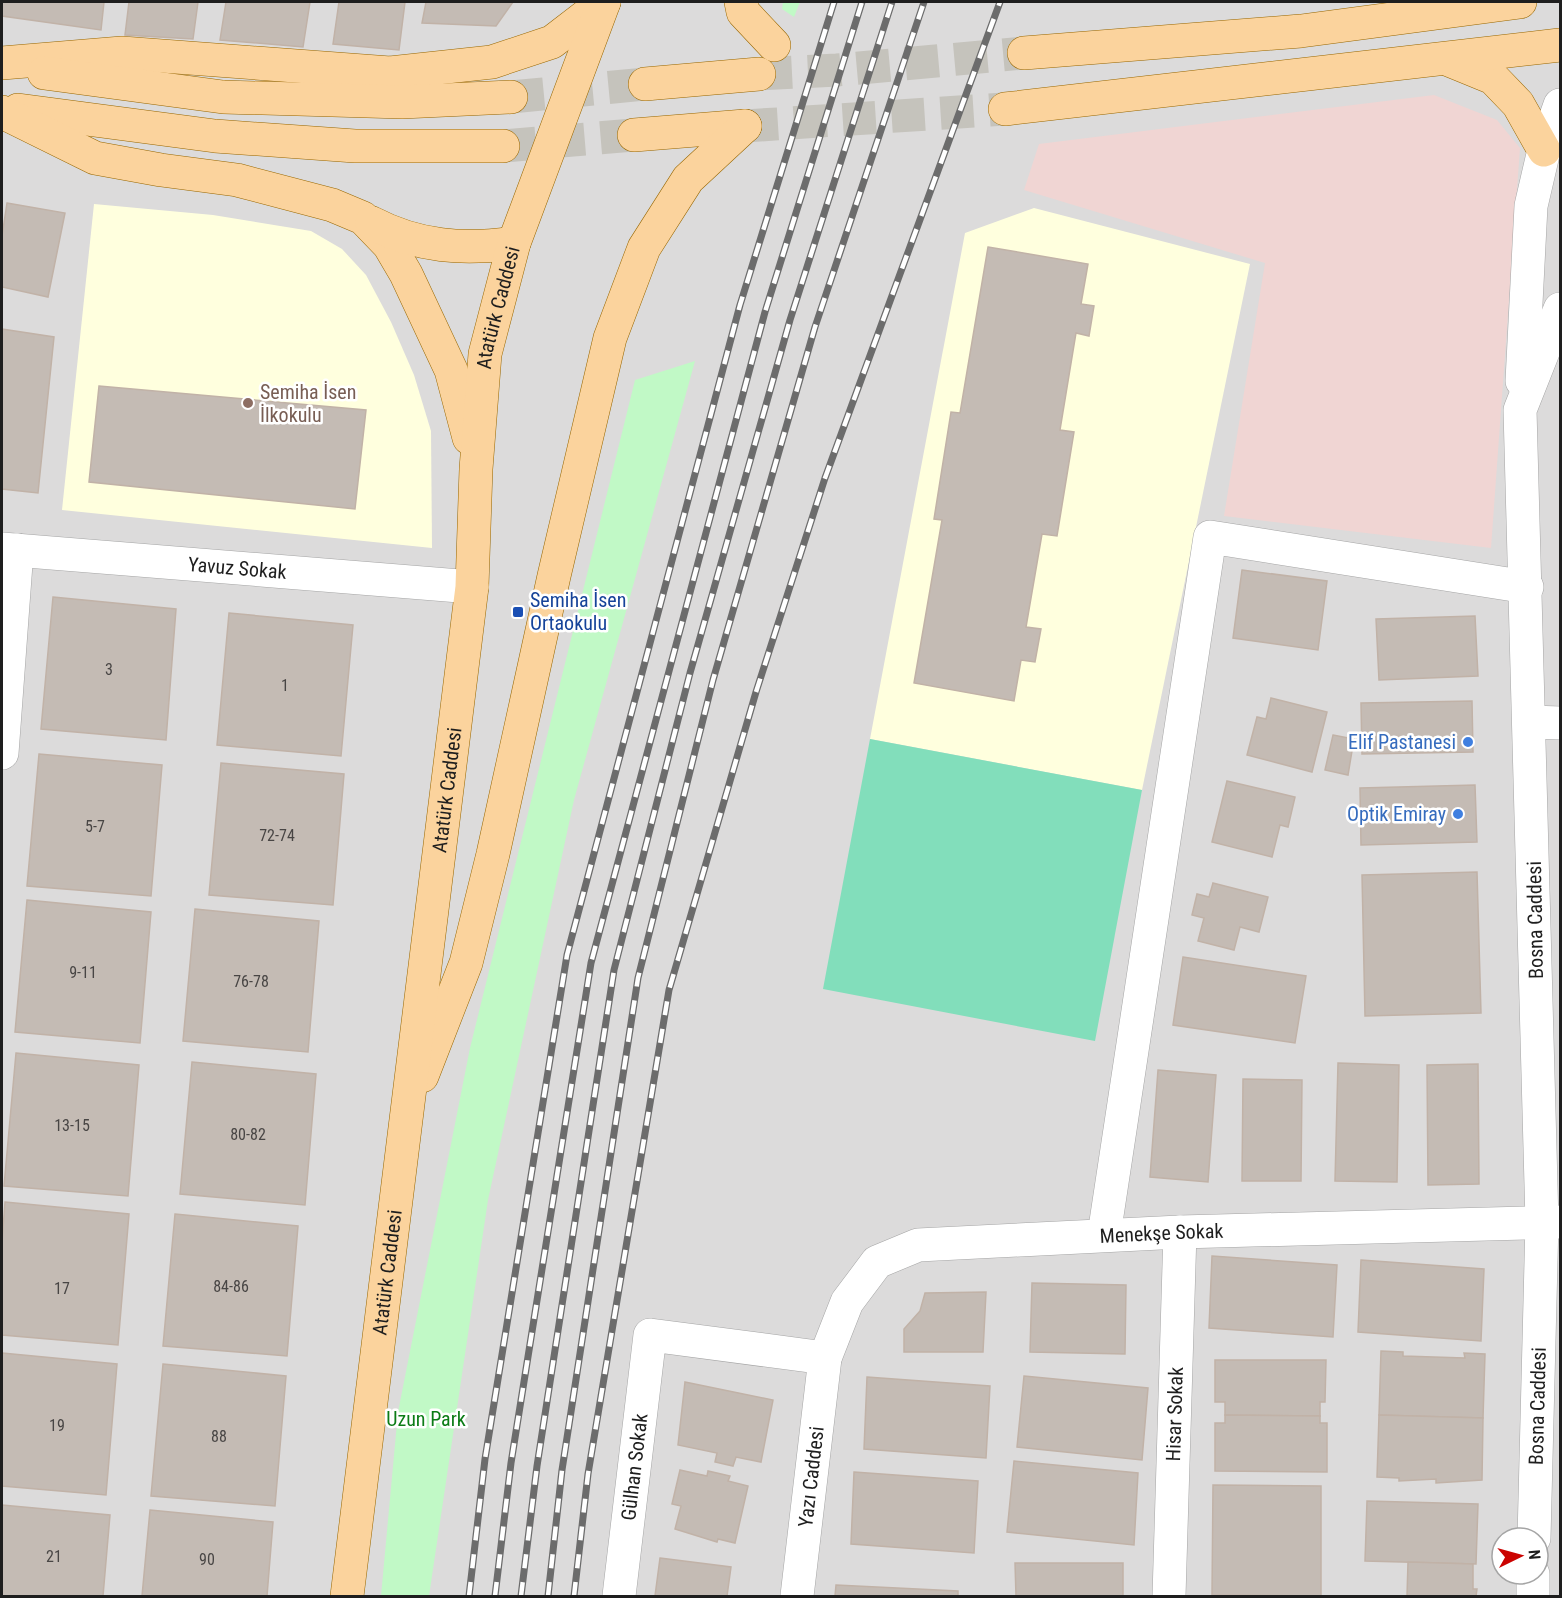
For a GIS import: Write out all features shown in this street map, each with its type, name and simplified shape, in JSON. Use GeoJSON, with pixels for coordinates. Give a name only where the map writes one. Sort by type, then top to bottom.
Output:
{"type":"FeatureCollection","features":[{"type":"Feature","properties":{"kind":"main road"},"geometry":{"type":"LineString","coordinates":[[2,65],[122,53],[390,73],[413,71],[492,62],[552,42],[604,2]]}},
{"type":"Feature","properties":{"kind":"main road","name":"Atatürk Caddesi"},"geometry":{"type":"LineString","coordinates":[[346,1596],[472,587],[476,469],[485,354],[514,243],[604,2]]}},
{"type":"Feature","properties":{"kind":"main road"},"geometry":{"type":"LineString","coordinates":[[741,2],[743,12],[774,45]]}},
{"type":"Feature","properties":{"kind":"main road"},"geometry":{"type":"LineString","coordinates":[[1024,53],[1300,31],[1520,2]]}},
{"type":"Feature","properties":{"kind":"main road"},"geometry":{"type":"LineString","coordinates":[[1005,109],[1447,60],[1560,45]]}},
{"type":"Feature","properties":{"kind":"main road"},"geometry":{"type":"LineString","coordinates":[[1447,60],[1493,78],[1518,104],[1544,150]]}},
{"type":"Feature","properties":{"kind":"main road"},"geometry":{"type":"LineString","coordinates":[[2,65],[223,97],[402,102],[511,97]]}},
{"type":"Feature","properties":{"kind":"main road"},"geometry":{"type":"LineString","coordinates":[[645,84],[759,75]]}},
{"type":"Feature","properties":{"kind":"main road"},"geometry":{"type":"LineString","coordinates":[[2,110],[94,158],[237,180],[332,205],[394,234],[422,244],[476,249],[514,243]]}},
{"type":"Feature","properties":{"kind":"main road"},"geometry":{"type":"LineString","coordinates":[[2,110],[215,136],[355,146],[503,146]]}},
{"type":"Feature","properties":{"kind":"main road"},"geometry":{"type":"LineString","coordinates":[[404,1122],[466,963],[493,854],[554,576],[610,338],[644,248],[688,179],[745,126],[634,135]]}},
{"type":"Feature","properties":{"kind":"main road"},"geometry":{"type":"LineString","coordinates":[[363,218],[389,245],[406,274],[451,370],[476,469]]}},
{"type":"Feature","properties":{"kind":"street"},"geometry":{"type":"LineString","coordinates":[[1520,410],[1531,206],[1544,150],[1560,105]]}},
{"type":"Feature","properties":{"kind":"street","name":"Bosna Caddesi"},"geometry":{"type":"LineString","coordinates":[[1535,1526],[1551,1222],[1545,722],[1527,587],[1520,410],[1560,309]]}},
{"type":"Feature","properties":{"kind":"street"},"geometry":{"type":"LineString","coordinates":[[1104,1235],[1210,537],[1527,587]]}},
{"type":"Feature","properties":{"kind":"street"},"geometry":{"type":"LineString","coordinates":[[2,753],[9,549]]}},
{"type":"Feature","properties":{"kind":"street","name":"Yavuz Sokak"},"geometry":{"type":"LineString","coordinates":[[9,549],[472,587]]}},
{"type":"Feature","properties":{"kind":"street","name":"Menekşe Sokak"},"geometry":{"type":"LineString","coordinates":[[825,1358],[847,1302],[877,1262],[918,1245],[1180,1232],[1551,1222]]}},
{"type":"Feature","properties":{"kind":"street","name":"Hisar Sokak"},"geometry":{"type":"LineString","coordinates":[[1169,1596],[1180,1232]]}},
{"type":"Feature","properties":{"kind":"street","name":"Gülhan Sokak"},"geometry":{"type":"LineString","coordinates":[[619,1596],[650,1335],[825,1358]]}},
{"type":"Feature","properties":{"kind":"street","name":"Yazı Caddesi"},"geometry":{"type":"LineString","coordinates":[[797,1596],[825,1358]]}},
{"type":"Feature","properties":{"kind":"shaded area"},"geometry":{"type":"Polygon","coordinates":[[[2,2],[1560,2],[1560,1596],[2,1596],[2,2]]]}},
{"type":"Feature","properties":{"kind":"shaded area"},"geometry":{"type":"Polygon","coordinates":[[[1434,95],[1497,120],[1520,148],[1491,548],[1224,516],[1265,263],[1024,190],[1039,144],[1434,95]]]}},
{"type":"Feature","properties":{"kind":"shaded area","name":"Semiha İsen İlkokulu"},"geometry":{"type":"Polygon","coordinates":[[[94,204],[213,215],[311,231],[342,249],[366,275],[391,322],[414,375],[431,431],[432,548],[62,510],[94,204]]]}},
{"type":"Feature","properties":{"kind":"shaded area"},"geometry":{"type":"Polygon","coordinates":[[[1034,208],[1250,264],[1142,790],[870,739],[965,233],[1034,208]]]}},
{"type":"Feature","properties":{"kind":"green space"},"geometry":{"type":"Polygon","coordinates":[[[783,2],[800,2],[794,17],[782,9],[783,2]]]}},
{"type":"Feature","properties":{"kind":"green space","name":"Uzun Park"},"geometry":{"type":"Polygon","coordinates":[[[695,361],[574,800],[488,1200],[429,1596],[381,1596],[398,1412],[470,1048],[635,380],[695,361]]]}},
{"type":"Feature","properties":{"kind":"green space"},"geometry":{"type":"Polygon","coordinates":[[[870,739],[1142,790],[1095,1041],[823,989],[870,739]]]}},
{"type":"Feature","properties":{"kind":"building"},"geometry":{"type":"Polygon","coordinates":[[[2,2],[104,2],[101,30],[2,16],[2,2]]]}},
{"type":"Feature","properties":{"kind":"building"},"geometry":{"type":"Polygon","coordinates":[[[129,2],[198,2],[193,39],[125,35],[129,2]]]}},
{"type":"Feature","properties":{"kind":"building"},"geometry":{"type":"Polygon","coordinates":[[[226,2],[310,2],[303,47],[220,40],[226,2]]]}},
{"type":"Feature","properties":{"kind":"building"},"geometry":{"type":"Polygon","coordinates":[[[339,2],[405,2],[399,50],[333,44],[339,2]]]}},
{"type":"Feature","properties":{"kind":"building"},"geometry":{"type":"Polygon","coordinates":[[[426,2],[513,2],[496,26],[422,23],[426,2]]]}},
{"type":"Feature","properties":{"kind":"building"},"geometry":{"type":"Polygon","coordinates":[[[7,203],[65,213],[48,297],[2,287],[2,236],[7,203]]]}},
{"type":"Feature","properties":{"kind":"building"},"geometry":{"type":"Polygon","coordinates":[[[988,247],[1088,264],[1081,304],[1094,306],[1089,336],[1076,333],[1060,430],[1074,432],[1057,536],[1042,534],[1026,627],[1041,629],[1035,662],[1021,660],[1014,701],[914,683],[942,520],[934,519],[951,412],[960,413],[988,247]]]}},
{"type":"Feature","properties":{"kind":"building"},"geometry":{"type":"Polygon","coordinates":[[[2,329],[54,337],[38,493],[2,489],[2,329]]]}},
{"type":"Feature","properties":{"kind":"building"},"geometry":{"type":"Polygon","coordinates":[[[99,386],[366,410],[355,509],[89,482],[99,386]]]}},
{"type":"Feature","properties":{"kind":"building"},"geometry":{"type":"Polygon","coordinates":[[[1242,570],[1327,581],[1318,650],[1233,638],[1242,570]]]}},
{"type":"Feature","properties":{"kind":"building"},"geometry":{"type":"Polygon","coordinates":[[[53,597],[176,609],[166,740],[41,729],[53,597]]]}},
{"type":"Feature","properties":{"kind":"building"},"geometry":{"type":"Polygon","coordinates":[[[229,613],[353,625],[341,756],[217,745],[229,613]]]}},
{"type":"Feature","properties":{"kind":"building"},"geometry":{"type":"Polygon","coordinates":[[[1475,616],[1478,676],[1379,680],[1376,619],[1475,616]]]}},
{"type":"Feature","properties":{"kind":"building"},"geometry":{"type":"Polygon","coordinates":[[[1271,698],[1327,712],[1312,772],[1247,755],[1257,717],[1266,719],[1271,698]]]}},
{"type":"Feature","properties":{"kind":"building"},"geometry":{"type":"Polygon","coordinates":[[[1472,701],[1473,752],[1362,754],[1361,703],[1472,701]]]}},
{"type":"Feature","properties":{"kind":"building"},"geometry":{"type":"Polygon","coordinates":[[[1333,735],[1354,739],[1348,775],[1325,770],[1333,735]]]}},
{"type":"Feature","properties":{"kind":"building"},"geometry":{"type":"Polygon","coordinates":[[[39,754],[162,765],[151,896],[27,886],[39,754]]]}},
{"type":"Feature","properties":{"kind":"building"},"geometry":{"type":"Polygon","coordinates":[[[221,763],[344,774],[333,905],[209,895],[221,763]]]}},
{"type":"Feature","properties":{"kind":"building"},"geometry":{"type":"Polygon","coordinates":[[[1227,781],[1295,797],[1288,827],[1280,825],[1272,857],[1212,842],[1227,781]]]}},
{"type":"Feature","properties":{"kind":"building"},"geometry":{"type":"Polygon","coordinates":[[[1475,785],[1477,842],[1361,845],[1360,788],[1475,785]]]}},
{"type":"Feature","properties":{"kind":"building"},"geometry":{"type":"Polygon","coordinates":[[[1477,872],[1481,1013],[1365,1016],[1362,875],[1477,872]]]}},
{"type":"Feature","properties":{"kind":"building"},"geometry":{"type":"Polygon","coordinates":[[[1213,883],[1268,897],[1259,932],[1240,927],[1234,950],[1198,941],[1204,918],[1192,915],[1197,894],[1209,897],[1213,883]]]}},
{"type":"Feature","properties":{"kind":"building"},"geometry":{"type":"Polygon","coordinates":[[[27,900],[151,912],[140,1043],[15,1032],[27,900]]]}},
{"type":"Feature","properties":{"kind":"building"},"geometry":{"type":"Polygon","coordinates":[[[195,909],[319,921],[308,1052],[183,1041],[195,909]]]}},
{"type":"Feature","properties":{"kind":"building"},"geometry":{"type":"Polygon","coordinates":[[[1183,957],[1306,976],[1295,1043],[1173,1025],[1183,957]]]}},
{"type":"Feature","properties":{"kind":"building"},"geometry":{"type":"Polygon","coordinates":[[[16,1053],[139,1065],[128,1196],[4,1186],[16,1053]]]}},
{"type":"Feature","properties":{"kind":"building"},"geometry":{"type":"Polygon","coordinates":[[[192,1062],[316,1074],[305,1205],[180,1194],[192,1062]]]}},
{"type":"Feature","properties":{"kind":"building"},"geometry":{"type":"Polygon","coordinates":[[[1338,1063],[1399,1065],[1397,1182],[1335,1181],[1338,1063]]]}},
{"type":"Feature","properties":{"kind":"building"},"geometry":{"type":"Polygon","coordinates":[[[1478,1064],[1479,1184],[1428,1185],[1427,1065],[1478,1064]]]}},
{"type":"Feature","properties":{"kind":"building"},"geometry":{"type":"Polygon","coordinates":[[[1158,1070],[1216,1075],[1208,1182],[1150,1177],[1158,1070]]]}},
{"type":"Feature","properties":{"kind":"building"},"geometry":{"type":"Polygon","coordinates":[[[1243,1079],[1302,1080],[1301,1181],[1242,1181],[1243,1079]]]}},
{"type":"Feature","properties":{"kind":"building"},"geometry":{"type":"Polygon","coordinates":[[[5,1202],[129,1214],[118,1345],[2,1335],[2,1242],[5,1202]]]}},
{"type":"Feature","properties":{"kind":"building"},"geometry":{"type":"Polygon","coordinates":[[[175,1214],[298,1226],[287,1356],[163,1346],[175,1214]]]}},
{"type":"Feature","properties":{"kind":"building"},"geometry":{"type":"Polygon","coordinates":[[[1212,1256],[1337,1265],[1333,1337],[1209,1328],[1212,1256]]]}},
{"type":"Feature","properties":{"kind":"building"},"geometry":{"type":"Polygon","coordinates":[[[1361,1260],[1484,1269],[1481,1341],[1358,1332],[1361,1260]]]}},
{"type":"Feature","properties":{"kind":"building"},"geometry":{"type":"Polygon","coordinates":[[[1032,1283],[1126,1285],[1125,1354],[1030,1352],[1032,1283]]]}},
{"type":"Feature","properties":{"kind":"building"},"geometry":{"type":"Polygon","coordinates":[[[986,1292],[983,1352],[904,1352],[904,1329],[920,1311],[925,1293],[986,1292]]]}},
{"type":"Feature","properties":{"kind":"building"},"geometry":{"type":"Polygon","coordinates":[[[1381,1351],[1403,1352],[1403,1356],[1465,1358],[1464,1353],[1485,1354],[1483,1418],[1379,1415],[1381,1351]]]}},
{"type":"Feature","properties":{"kind":"building"},"geometry":{"type":"Polygon","coordinates":[[[2,1353],[117,1364],[106,1495],[2,1486],[2,1353]]]}},
{"type":"Feature","properties":{"kind":"building"},"geometry":{"type":"Polygon","coordinates":[[[1215,1360],[1326,1360],[1325,1402],[1320,1402],[1320,1416],[1225,1415],[1225,1402],[1215,1402],[1215,1360]]]}},
{"type":"Feature","properties":{"kind":"building"},"geometry":{"type":"Polygon","coordinates":[[[163,1364],[286,1376],[275,1506],[151,1496],[163,1364]]]}},
{"type":"Feature","properties":{"kind":"building"},"geometry":{"type":"Polygon","coordinates":[[[1024,1376],[1148,1388],[1142,1460],[1017,1447],[1024,1376]]]}},
{"type":"Feature","properties":{"kind":"building"},"geometry":{"type":"Polygon","coordinates":[[[867,1377],[990,1386],[986,1458],[864,1449],[867,1377]]]}},
{"type":"Feature","properties":{"kind":"building"},"geometry":{"type":"Polygon","coordinates":[[[685,1382],[773,1400],[761,1462],[736,1457],[733,1466],[715,1462],[717,1453],[678,1445],[685,1382]]]}},
{"type":"Feature","properties":{"kind":"building"},"geometry":{"type":"Polygon","coordinates":[[[1225,1415],[1320,1416],[1320,1423],[1327,1423],[1327,1472],[1215,1471],[1215,1423],[1225,1423],[1225,1415]]]}},
{"type":"Feature","properties":{"kind":"building"},"geometry":{"type":"Polygon","coordinates":[[[1379,1415],[1483,1418],[1482,1480],[1436,1483],[1436,1479],[1399,1481],[1399,1478],[1377,1477],[1379,1415]]]}},
{"type":"Feature","properties":{"kind":"building"},"geometry":{"type":"Polygon","coordinates":[[[1014,1461],[1138,1473],[1134,1545],[1007,1532],[1014,1461]]]}},
{"type":"Feature","properties":{"kind":"building"},"geometry":{"type":"Polygon","coordinates":[[[680,1470],[707,1476],[708,1471],[730,1476],[728,1481],[748,1486],[735,1543],[718,1539],[717,1542],[675,1529],[681,1506],[672,1504],[680,1470]]]}},
{"type":"Feature","properties":{"kind":"building"},"geometry":{"type":"Polygon","coordinates":[[[854,1472],[978,1481],[974,1553],[851,1544],[854,1472]]]}},
{"type":"Feature","properties":{"kind":"building"},"geometry":{"type":"Polygon","coordinates":[[[1213,1485],[1321,1486],[1321,1596],[1212,1595],[1213,1485]]]}},
{"type":"Feature","properties":{"kind":"building"},"geometry":{"type":"Polygon","coordinates":[[[1367,1501],[1478,1504],[1476,1564],[1365,1561],[1367,1501]]]}},
{"type":"Feature","properties":{"kind":"building"},"geometry":{"type":"Polygon","coordinates":[[[2,1505],[110,1515],[103,1596],[2,1596],[2,1505]]]}},
{"type":"Feature","properties":{"kind":"building"},"geometry":{"type":"Polygon","coordinates":[[[150,1510],[273,1522],[267,1596],[142,1596],[150,1510]]]}},
{"type":"Feature","properties":{"kind":"building"},"geometry":{"type":"Polygon","coordinates":[[[660,1558],[731,1567],[727,1596],[655,1596],[660,1558]]]}},
{"type":"Feature","properties":{"kind":"building"},"geometry":{"type":"Polygon","coordinates":[[[1408,1562],[1473,1564],[1473,1589],[1477,1589],[1476,1596],[1407,1596],[1408,1562]]]}},
{"type":"Feature","properties":{"kind":"building"},"geometry":{"type":"Polygon","coordinates":[[[1015,1563],[1123,1563],[1123,1596],[1016,1596],[1015,1563]]]}},
{"type":"Feature","properties":{"kind":"building"},"geometry":{"type":"Polygon","coordinates":[[[836,1585],[958,1591],[958,1596],[835,1596],[836,1585]]]}},
{"type":"Feature","properties":{"kind":"tunnel"},"geometry":{"type":"LineString","coordinates":[[759,74],[837,70],[1024,53]]}},
{"type":"Feature","properties":{"kind":"tunnel"},"geometry":{"type":"LineString","coordinates":[[511,97],[645,84]]}},
{"type":"Feature","properties":{"kind":"tunnel"},"geometry":{"type":"LineString","coordinates":[[745,126],[1005,109]]}},
{"type":"Feature","properties":{"kind":"tunnel"},"geometry":{"type":"LineString","coordinates":[[503,146],[634,135]]}},
{"type":"Feature","properties":{"kind":"railway"},"geometry":{"type":"LineString","coordinates":[[469,1596],[485,1459],[567,955],[740,305],[834,2]]}},
{"type":"Feature","properties":{"kind":"railway"},"geometry":{"type":"LineString","coordinates":[[495,1596],[511,1463],[591,963],[765,312],[862,2]]}},
{"type":"Feature","properties":{"kind":"railway"},"geometry":{"type":"LineString","coordinates":[[521,1596],[537,1466],[614,970],[690,673],[790,320],[892,2]]}},
{"type":"Feature","properties":{"kind":"railway"},"geometry":{"type":"LineString","coordinates":[[548,1596],[562,1470],[638,978],[713,680],[815,327],[924,2]]}},
{"type":"Feature","properties":{"kind":"railway"},"geometry":{"type":"LineString","coordinates":[[574,1596],[588,1474],[669,990],[756,692],[825,478],[1000,2]]}},
{"type":"Feature","properties":{"kind":"place","name":"Semiha İsen İlkokulu"},"geometry":{"type":"Point","coordinates":[248,403]}},
{"type":"Feature","properties":{"kind":"place","name":"Semiha İsen Ortaokulu"},"geometry":{"type":"Point","coordinates":[518,612]}},
{"type":"Feature","properties":{"kind":"place","name":"Elif Pastanesi"},"geometry":{"type":"Point","coordinates":[1468,742]}},
{"type":"Feature","properties":{"kind":"place","name":"Optik Emiray"},"geometry":{"type":"Point","coordinates":[1458,814]}}]}
